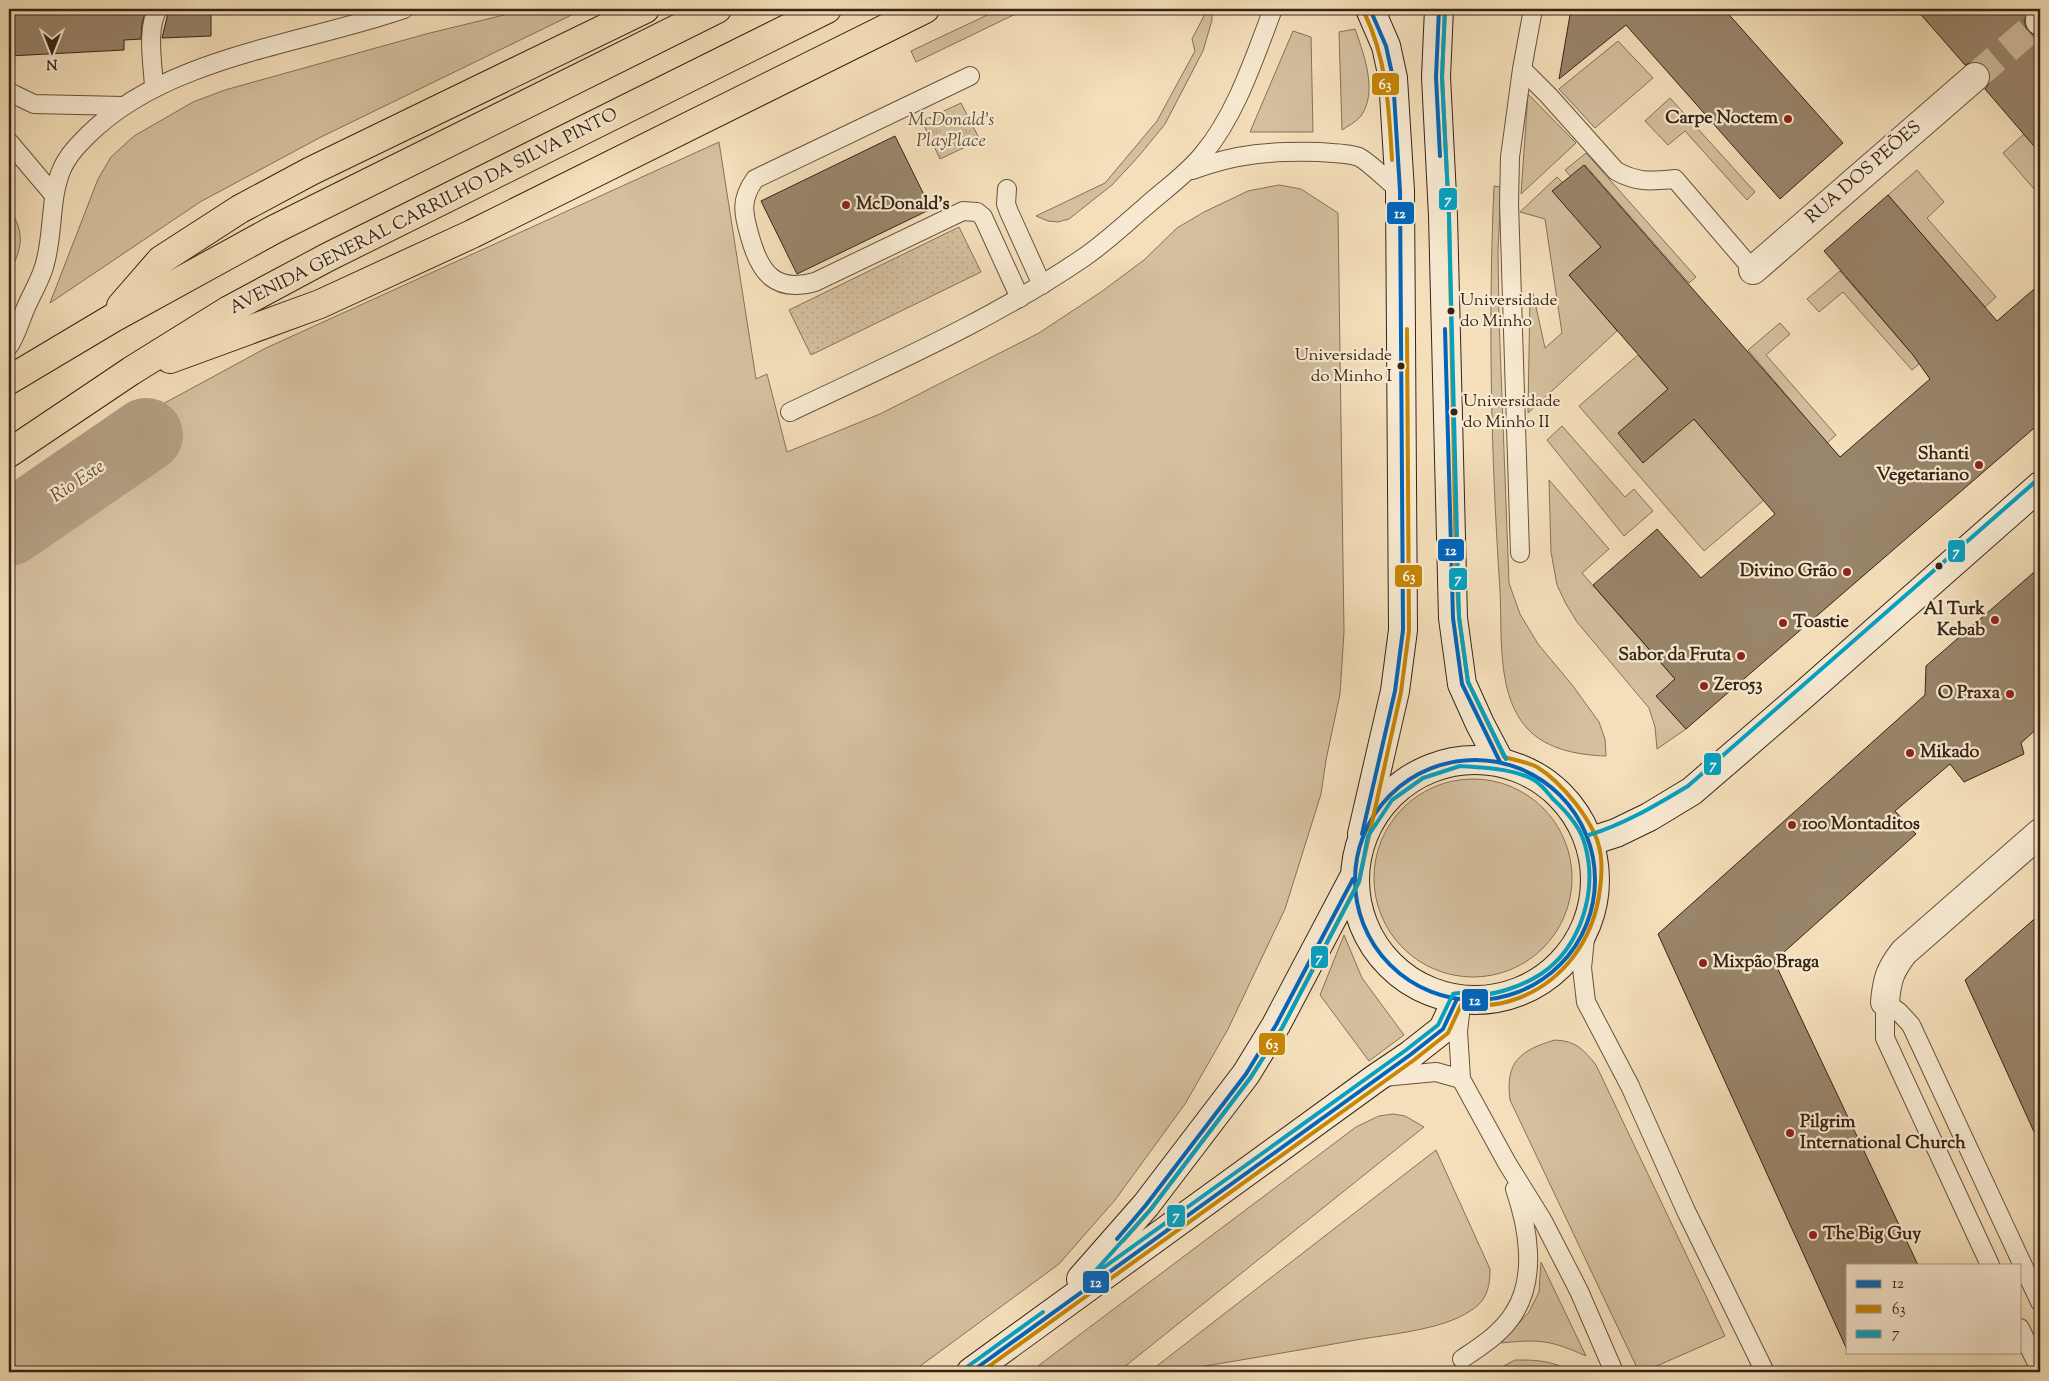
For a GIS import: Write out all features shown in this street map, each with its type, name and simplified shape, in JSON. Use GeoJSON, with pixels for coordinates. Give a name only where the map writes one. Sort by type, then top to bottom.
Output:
{"type":"FeatureCollection","features":[{"type":"Feature","properties":{"kind":"main road"},"geometry":{"type":"LineString","coordinates":[[108,321],[161,260],[240,209],[320,167],[644,9]]}},
{"type":"Feature","properties":{"kind":"main road"},"geometry":{"type":"LineString","coordinates":[[9,380],[108,321],[275,229],[717,9]]}},
{"type":"Feature","properties":{"kind":"main road","name":"AVENIDA GENERAL CARRILHO DA SILVA PINTO"},"geometry":{"type":"LineString","coordinates":[[9,453],[131,371],[229,310],[328,257],[828,9]]}},
{"type":"Feature","properties":{"kind":"main road"},"geometry":{"type":"LineString","coordinates":[[131,371],[194,352],[320,304],[472,234],[926,9]]}},
{"type":"Feature","properties":{"kind":"main road"},"geometry":{"type":"LineString","coordinates":[[1045,1319],[1146,1205],[1246,1074],[1276,1025],[1353,878],[1395,691],[1403,630],[1400,192],[1393,78],[1386,46],[1370,9]]}},
{"type":"Feature","properties":{"kind":"main road"},"geometry":{"type":"LineString","coordinates":[[1439,9],[1436,77],[1443,216],[1453,618],[1462,684],[1500,762]]}},
{"type":"Feature","properties":{"kind":"main road","name":"RUA DOS PEÕES"},"geometry":{"type":"LineString","coordinates":[[1753,270],[1975,77]]}},
{"type":"Feature","properties":{"kind":"main road"},"geometry":{"type":"LineString","coordinates":[[1591,841],[1616,833],[1649,817],[1692,791],[2040,486]]}},
{"type":"Feature","properties":{"kind":"main road"},"geometry":{"type":"LineString","coordinates":[[1353,878],[1358,914],[1373,946],[1397,972],[1427,991],[1460,999],[1481,1001],[1514,994],[1544,979],[1569,957],[1586,928],[1595,896],[1596,867],[1591,841],[1571,807],[1538,774],[1500,762],[1459,760],[1420,772],[1387,796],[1362,834]]}},
{"type":"Feature","properties":{"kind":"main road"},"geometry":{"type":"LineString","coordinates":[[1885,1002],[1887,981],[1893,966],[1904,952],[2040,832]]}},
{"type":"Feature","properties":{"kind":"main road"},"geometry":{"type":"LineString","coordinates":[[971,1372],[1410,1055],[1443,1029],[1460,999]]}},
{"type":"Feature","properties":{"kind":"lane"},"geometry":{"type":"LineString","coordinates":[[154,87],[152,30],[154,16],[158,9]]}},
{"type":"Feature","properties":{"kind":"lane"},"geometry":{"type":"LineString","coordinates":[[9,346],[44,267],[53,194],[62,168],[74,149],[95,128],[123,106],[154,87],[228,59],[369,21],[404,9]]}},
{"type":"Feature","properties":{"kind":"lane"},"geometry":{"type":"LineString","coordinates":[[790,412],[911,354],[1020,298],[1085,257],[1185,173],[1203,155],[1218,134],[1253,62],[1274,9]]}},
{"type":"Feature","properties":{"kind":"lane"},"geometry":{"type":"LineString","coordinates":[[1520,553],[1509,203],[1510,158],[1522,69],[1533,9]]}},
{"type":"Feature","properties":{"kind":"lane"},"geometry":{"type":"LineString","coordinates":[[1522,69],[1549,96],[1616,171],[1630,178],[1643,181],[1675,179],[1753,270]]}},
{"type":"Feature","properties":{"kind":"lane"},"geometry":{"type":"LineString","coordinates":[[970,76],[755,178],[747,190],[744,203],[745,216],[756,255],[762,268],[772,278],[800,286],[815,282],[963,211],[977,212],[983,217],[1020,298]]}},
{"type":"Feature","properties":{"kind":"lane"},"geometry":{"type":"LineString","coordinates":[[9,92],[34,104],[123,106]]}},
{"type":"Feature","properties":{"kind":"lane"},"geometry":{"type":"LineString","coordinates":[[9,142],[53,194]]}},
{"type":"Feature","properties":{"kind":"lane"},"geometry":{"type":"LineString","coordinates":[[1185,173],[1218,160],[1242,155],[1273,152],[1330,153],[1358,157],[1400,192]]}},
{"type":"Feature","properties":{"kind":"lane"},"geometry":{"type":"LineString","coordinates":[[1007,189],[1006,196],[1009,212],[1042,284]]}},
{"type":"Feature","properties":{"kind":"lane"},"geometry":{"type":"LineString","coordinates":[[1586,928],[1582,968],[1586,1002],[1630,1086],[1686,1211],[1765,1372]]}},
{"type":"Feature","properties":{"kind":"lane"},"geometry":{"type":"LineString","coordinates":[[1460,999],[1458,1031],[1461,1079],[1507,1163],[1543,1221],[1570,1274],[1614,1372]]}},
{"type":"Feature","properties":{"kind":"lane"},"geometry":{"type":"LineString","coordinates":[[1885,1002],[1884,1038],[1990,1264]]}},
{"type":"Feature","properties":{"kind":"lane"},"geometry":{"type":"LineString","coordinates":[[1885,1002],[1899,1012],[1911,1025],[2040,1302]]}},
{"type":"Feature","properties":{"kind":"lane"},"geometry":{"type":"LineString","coordinates":[[1376,1078],[1436,1072],[1461,1079]]}},
{"type":"Feature","properties":{"kind":"lane"},"geometry":{"type":"LineString","coordinates":[[1462,1359],[1494,1336],[1514,1314],[1525,1291],[1528,1260],[1522,1210],[1507,1163]]}},
{"type":"Feature","properties":{"kind":"lane"},"geometry":{"type":"LineString","coordinates":[[2022,1332],[2040,1370]]}},
{"type":"Feature","properties":{"kind":"green space"},"geometry":{"type":"Polygon","coordinates":[[[536,9],[584,9],[321,137],[200,202],[50,303],[98,179],[111,157],[134,136],[193,102],[225,90],[426,34],[536,9]]]}},
{"type":"Feature","properties":{"kind":"green space"},"geometry":{"type":"Polygon","coordinates":[[[1000,9],[1026,9],[916,62],[911,51],[1000,9]]]}},
{"type":"Feature","properties":{"kind":"green space"},"geometry":{"type":"Polygon","coordinates":[[[1205,9],[1212,9],[1212,20],[1203,51],[1165,124],[1112,185],[1069,219],[1058,222],[1048,221],[1036,216],[1105,183],[1157,121],[1195,51],[1192,39],[1207,10],[1205,9]]]}},
{"type":"Feature","properties":{"kind":"green space"},"geometry":{"type":"Polygon","coordinates":[[[1355,29],[1368,73],[1369,96],[1361,116],[1342,130],[1339,32],[1355,29]]]}},
{"type":"Feature","properties":{"kind":"green space"},"geometry":{"type":"Polygon","coordinates":[[[1293,31],[1311,37],[1313,132],[1250,132],[1293,31]]]}},
{"type":"Feature","properties":{"kind":"green space"},"geometry":{"type":"Polygon","coordinates":[[[1618,41],[1653,78],[1595,128],[1559,89],[1618,41]]]}},
{"type":"Feature","properties":{"kind":"green space"},"geometry":{"type":"Polygon","coordinates":[[[1528,94],[1576,143],[1521,194],[1528,94]]]}},
{"type":"Feature","properties":{"kind":"green space"},"geometry":{"type":"Polygon","coordinates":[[[1670,98],[1755,192],[1747,200],[1685,131],[1668,145],[1645,121],[1670,98]]]}},
{"type":"Feature","properties":{"kind":"green space","name":"McDonald's PlayPlace"},"geometry":{"type":"Polygon","coordinates":[[[961,103],[980,140],[940,159],[922,121],[961,103]]]}},
{"type":"Feature","properties":{"kind":"green space"},"geometry":{"type":"Polygon","coordinates":[[[2024,134],[2040,152],[2040,196],[2003,153],[2024,134]]]}},
{"type":"Feature","properties":{"kind":"green space"},"geometry":{"type":"Polygon","coordinates":[[[719,142],[756,379],[767,374],[787,452],[880,414],[1039,333],[1101,292],[1144,260],[1177,228],[1204,212],[1248,191],[1279,185],[1301,189],[1338,213],[1344,632],[1340,694],[1321,794],[1285,909],[1228,1029],[1185,1104],[1115,1200],[1059,1264],[912,1372],[9,1372],[9,493],[41,470],[266,348],[719,142]]]}},
{"type":"Feature","properties":{"kind":"green space"},"geometry":{"type":"Polygon","coordinates":[[[1586,153],[1696,277],[1689,283],[1585,165],[1571,177],[1565,170],[1586,153]]]}},
{"type":"Feature","properties":{"kind":"green space"},"geometry":{"type":"Polygon","coordinates":[[[1917,170],[1944,202],[1927,218],[1996,297],[1985,307],[1888,195],[1917,170]]]}},
{"type":"Feature","properties":{"kind":"green space"},"geometry":{"type":"Polygon","coordinates":[[[1557,177],[1563,183],[1601,247],[1569,275],[1617,331],[1528,413],[1530,295],[1533,293],[1545,348],[1562,333],[1545,219],[1520,212],[1557,177]]]}},
{"type":"Feature","properties":{"kind":"green space"},"geometry":{"type":"Polygon","coordinates":[[[1494,186],[1501,187],[1498,251],[1499,319],[1509,583],[1520,614],[1538,644],[1573,686],[1599,722],[1605,739],[1606,756],[1560,749],[1539,739],[1522,722],[1508,693],[1502,659],[1491,388],[1494,186]]]}},
{"type":"Feature","properties":{"kind":"green space"},"geometry":{"type":"Polygon","coordinates":[[[9,208],[18,226],[20,241],[17,256],[9,274],[9,208]]]}},
{"type":"Feature","properties":{"kind":"green space"},"geometry":{"type":"Polygon","coordinates":[[[959,227],[981,272],[811,355],[789,310],[959,227]]]}},
{"type":"Feature","properties":{"kind":"green space"},"geometry":{"type":"Polygon","coordinates":[[[1840,271],[1920,363],[1912,370],[1843,292],[1819,312],[1807,299],[1840,271]]]}},
{"type":"Feature","properties":{"kind":"green space"},"geometry":{"type":"Polygon","coordinates":[[[1780,323],[1790,334],[1766,355],[1836,435],[1827,443],[1748,350],[1780,323]]]}},
{"type":"Feature","properties":{"kind":"green space"},"geometry":{"type":"Polygon","coordinates":[[[1638,355],[1764,500],[1704,551],[1579,406],[1638,355]]]}},
{"type":"Feature","properties":{"kind":"green space"},"geometry":{"type":"Polygon","coordinates":[[[1562,426],[1625,497],[1634,489],[1653,511],[1624,536],[1547,440],[1562,426]]]}},
{"type":"Feature","properties":{"kind":"green space"},"geometry":{"type":"Polygon","coordinates":[[[1549,480],[1609,549],[1582,573],[1675,679],[1657,696],[1686,729],[1657,749],[1655,727],[1649,708],[1577,622],[1557,585],[1551,552],[1549,480]]]}},
{"type":"Feature","properties":{"kind":"green space"},"geometry":{"type":"Polygon","coordinates":[[[1463,779],[1483,779],[1502,783],[1520,790],[1536,801],[1550,815],[1565,840],[1572,868],[1568,907],[1561,925],[1550,941],[1536,955],[1520,966],[1502,973],[1483,977],[1463,977],[1444,973],[1426,966],[1410,955],[1396,941],[1385,925],[1378,907],[1374,888],[1374,868],[1378,849],[1385,831],[1396,815],[1410,801],[1426,790],[1444,783],[1463,779]]]}},
{"type":"Feature","properties":{"kind":"green space"},"geometry":{"type":"Polygon","coordinates":[[[1344,935],[1362,978],[1404,1035],[1369,1061],[1320,995],[1344,935]]]}},
{"type":"Feature","properties":{"kind":"green space"},"geometry":{"type":"Polygon","coordinates":[[[1555,1040],[1574,1044],[1587,1054],[1596,1065],[1725,1336],[1643,1372],[1639,1372],[1510,1100],[1510,1076],[1518,1060],[1532,1048],[1555,1040]]]}},
{"type":"Feature","properties":{"kind":"green space"},"geometry":{"type":"Polygon","coordinates":[[[1393,1114],[1405,1116],[1424,1127],[1118,1372],[1030,1372],[1356,1127],[1379,1116],[1393,1114]]]}},
{"type":"Feature","properties":{"kind":"green space"},"geometry":{"type":"Polygon","coordinates":[[[1436,1150],[1490,1269],[1486,1293],[1476,1307],[1445,1323],[1431,1327],[1168,1372],[1149,1372],[1436,1150]]]}},
{"type":"Feature","properties":{"kind":"green space"},"geometry":{"type":"Polygon","coordinates":[[[1541,1262],[1586,1356],[1545,1342],[1501,1343],[1529,1312],[1539,1292],[1541,1262]]]}},
{"type":"Feature","properties":{"kind":"green space"},"geometry":{"type":"Polygon","coordinates":[[[1515,1360],[1551,1363],[1571,1372],[1497,1372],[1498,1369],[1515,1360]]]}},
{"type":"Feature","properties":{"kind":"building"},"geometry":{"type":"Polygon","coordinates":[[[9,9],[146,9],[141,39],[124,40],[124,50],[9,56],[9,9]]]}},
{"type":"Feature","properties":{"kind":"building"},"geometry":{"type":"Polygon","coordinates":[[[169,9],[211,9],[211,36],[162,38],[169,9]]]}},
{"type":"Feature","properties":{"kind":"building"},"geometry":{"type":"Polygon","coordinates":[[[1571,9],[1724,9],[1843,143],[1780,199],[1626,25],[1559,79],[1571,9]]]}},
{"type":"Feature","properties":{"kind":"building"},"geometry":{"type":"Polygon","coordinates":[[[1916,9],[2030,9],[2024,20],[2026,28],[2032,34],[2040,37],[2040,153],[1985,89],[1990,82],[1990,74],[1987,67],[1980,62],[1972,62],[1965,65],[1916,9]]]}},
{"type":"Feature","properties":{"kind":"building","name":"McDonald's"},"geometry":{"type":"Polygon","coordinates":[[[895,136],[931,209],[797,274],[761,201],[895,136]]]}},
{"type":"Feature","properties":{"kind":"building"},"geometry":{"type":"Polygon","coordinates":[[[1584,165],[1840,457],[1930,379],[1913,355],[1824,251],[1888,195],[1997,321],[2040,284],[2040,423],[1686,729],[1656,696],[1675,679],[1593,585],[1657,529],[1701,578],[1775,514],[1694,419],[1643,463],[1618,433],[1668,389],[1569,275],[1601,247],[1552,191],[1584,165]]]}},
{"type":"Feature","properties":{"kind":"building"},"geometry":{"type":"Polygon","coordinates":[[[2040,567],[2040,726],[2021,743],[2024,754],[1964,782],[1950,764],[1895,811],[1916,834],[1774,961],[1918,1264],[1846,1264],[1846,1348],[1658,934],[1925,695],[1926,666],[2040,567]]]}},
{"type":"Feature","properties":{"kind":"building"},"geometry":{"type":"Polygon","coordinates":[[[2040,914],[2040,1145],[1965,980],[2040,914]]]}},
{"type":"Feature","properties":{"kind":"waterway","name":"Rio Este"},"geometry":{"type":"LineString","coordinates":[[9,529],[146,435]]}},
{"type":"Feature","properties":{"kind":"tunnel"},"geometry":{"type":"LineString","coordinates":[[1975,77],[2040,21]]}},
{"type":"Feature","properties":{"kind":"transit line","name":"12"},"geometry":{"type":"LineString","coordinates":[[1362,834],[1395,691],[1403,630],[1400,191],[1393,78],[1386,46],[1370,9]]}},
{"type":"Feature","properties":{"kind":"transit line","name":"12"},"geometry":{"type":"LineString","coordinates":[[1439,9],[1436,77],[1440,156]]}},
{"type":"Feature","properties":{"kind":"transit line","name":"63"},"geometry":{"type":"LineString","coordinates":[[981,1372],[1414,1060],[1448,1033],[1461,1005],[1504,1003],[1529,994],[1545,984],[1560,972],[1572,958],[1583,943],[1591,926],[1597,908],[1602,866],[1600,849],[1592,828],[1572,799],[1548,775],[1533,765],[1504,757],[1468,682],[1459,617],[1456,568],[1449,216],[1442,77],[1445,9]]}},
{"type":"Feature","properties":{"kind":"transit line","name":"7"},"geometry":{"type":"LineString","coordinates":[[1445,9],[1442,77],[1449,216],[1459,617],[1468,682],[1506,759]]}},
{"type":"Feature","properties":{"kind":"transit line","name":"63"},"geometry":{"type":"LineString","coordinates":[[1364,12],[1378,48],[1386,85],[1392,160]]}},
{"type":"Feature","properties":{"kind":"transit line","name":"63"},"geometry":{"type":"LineString","coordinates":[[1123,1241],[1151,1209],[1251,1077],[1282,1028],[1359,881],[1401,692],[1409,631],[1407,329]]}},
{"type":"Feature","properties":{"kind":"transit line","name":"12"},"geometry":{"type":"LineString","coordinates":[[1445,329],[1453,618],[1462,684],[1500,762]]}},
{"type":"Feature","properties":{"kind":"transit line","name":"7"},"geometry":{"type":"LineString","coordinates":[[1589,835],[1628,820],[1688,786],[2036,481]]}},
{"type":"Feature","properties":{"kind":"transit line","name":"12"},"geometry":{"type":"LineString","coordinates":[[1463,760],[1487,760],[1510,765],[1532,774],[1560,795],[1575,813],[1586,834],[1593,857],[1595,880],[1593,903],[1586,926],[1575,947],[1560,965],[1532,986],[1510,995],[1487,1000],[1463,1000],[1440,995],[1418,986],[1399,973],[1382,956],[1369,937],[1360,915],[1355,892],[1355,868],[1360,845],[1369,823],[1382,804],[1399,787],[1418,774],[1440,765],[1463,760]]}},
{"type":"Feature","properties":{"kind":"transit line","name":"7"},"geometry":{"type":"LineString","coordinates":[[1460,766],[1508,771],[1534,780],[1542,786],[1577,826],[1585,845],[1589,881],[1583,917],[1567,949],[1555,963],[1541,974],[1519,985],[1487,994],[1453,994],[1438,1025],[1406,1050],[1089,1278],[1151,1209],[1251,1077],[1282,1028],[1359,882],[1368,836],[1392,800],[1423,778],[1460,766]]}},
{"type":"Feature","properties":{"kind":"transit line","name":"12"},"geometry":{"type":"LineString","coordinates":[[1117,1239],[1146,1205],[1246,1074],[1276,1025],[1353,879]]}},
{"type":"Feature","properties":{"kind":"transit line","name":"12"},"geometry":{"type":"LineString","coordinates":[[971,1372],[1410,1055],[1443,1029],[1457,999]]}},
{"type":"Feature","properties":{"kind":"transit line","name":"7"},"geometry":{"type":"LineString","coordinates":[[967,1367],[1043,1312]]}},
{"type":"Feature","properties":{"kind":"place","name":"Carpe Noctem"},"geometry":{"type":"Point","coordinates":[1788,119]}},
{"type":"Feature","properties":{"kind":"place","name":"McDonald's"},"geometry":{"type":"Point","coordinates":[846,205]}},
{"type":"Feature","properties":{"kind":"place","name":"Universidade do Minho"},"geometry":{"type":"Point","coordinates":[1451,311]}},
{"type":"Feature","properties":{"kind":"place","name":"Universidade do Minho I"},"geometry":{"type":"Point","coordinates":[1401,366]}},
{"type":"Feature","properties":{"kind":"place","name":"Universidade do Minho II"},"geometry":{"type":"Point","coordinates":[1454,412]}},
{"type":"Feature","properties":{"kind":"place","name":"Shanti Vegetariano"},"geometry":{"type":"Point","coordinates":[1979,465]}},
{"type":"Feature","properties":{"kind":"place","name":"Divino Grão"},"geometry":{"type":"Point","coordinates":[1847,572]}},
{"type":"Feature","properties":{"kind":"place","name":"Al Turk Kebab"},"geometry":{"type":"Point","coordinates":[1995,620]}},
{"type":"Feature","properties":{"kind":"place","name":"Toastie"},"geometry":{"type":"Point","coordinates":[1783,623]}},
{"type":"Feature","properties":{"kind":"place","name":"Sabor da Fruta"},"geometry":{"type":"Point","coordinates":[1741,656]}},
{"type":"Feature","properties":{"kind":"place","name":"Zero53"},"geometry":{"type":"Point","coordinates":[1704,686]}},
{"type":"Feature","properties":{"kind":"place","name":"O Praxa"},"geometry":{"type":"Point","coordinates":[2010,694]}},
{"type":"Feature","properties":{"kind":"place","name":"Mikado"},"geometry":{"type":"Point","coordinates":[1910,753]}},
{"type":"Feature","properties":{"kind":"place","name":"100 Montaditos"},"geometry":{"type":"Point","coordinates":[1792,825]}},
{"type":"Feature","properties":{"kind":"place","name":"Mixpão Braga"},"geometry":{"type":"Point","coordinates":[1703,963]}},
{"type":"Feature","properties":{"kind":"place","name":"Pilgrim International Church"},"geometry":{"type":"Point","coordinates":[1790,1133]}},
{"type":"Feature","properties":{"kind":"place","name":"The Big Guy"},"geometry":{"type":"Point","coordinates":[1813,1235]}}]}
